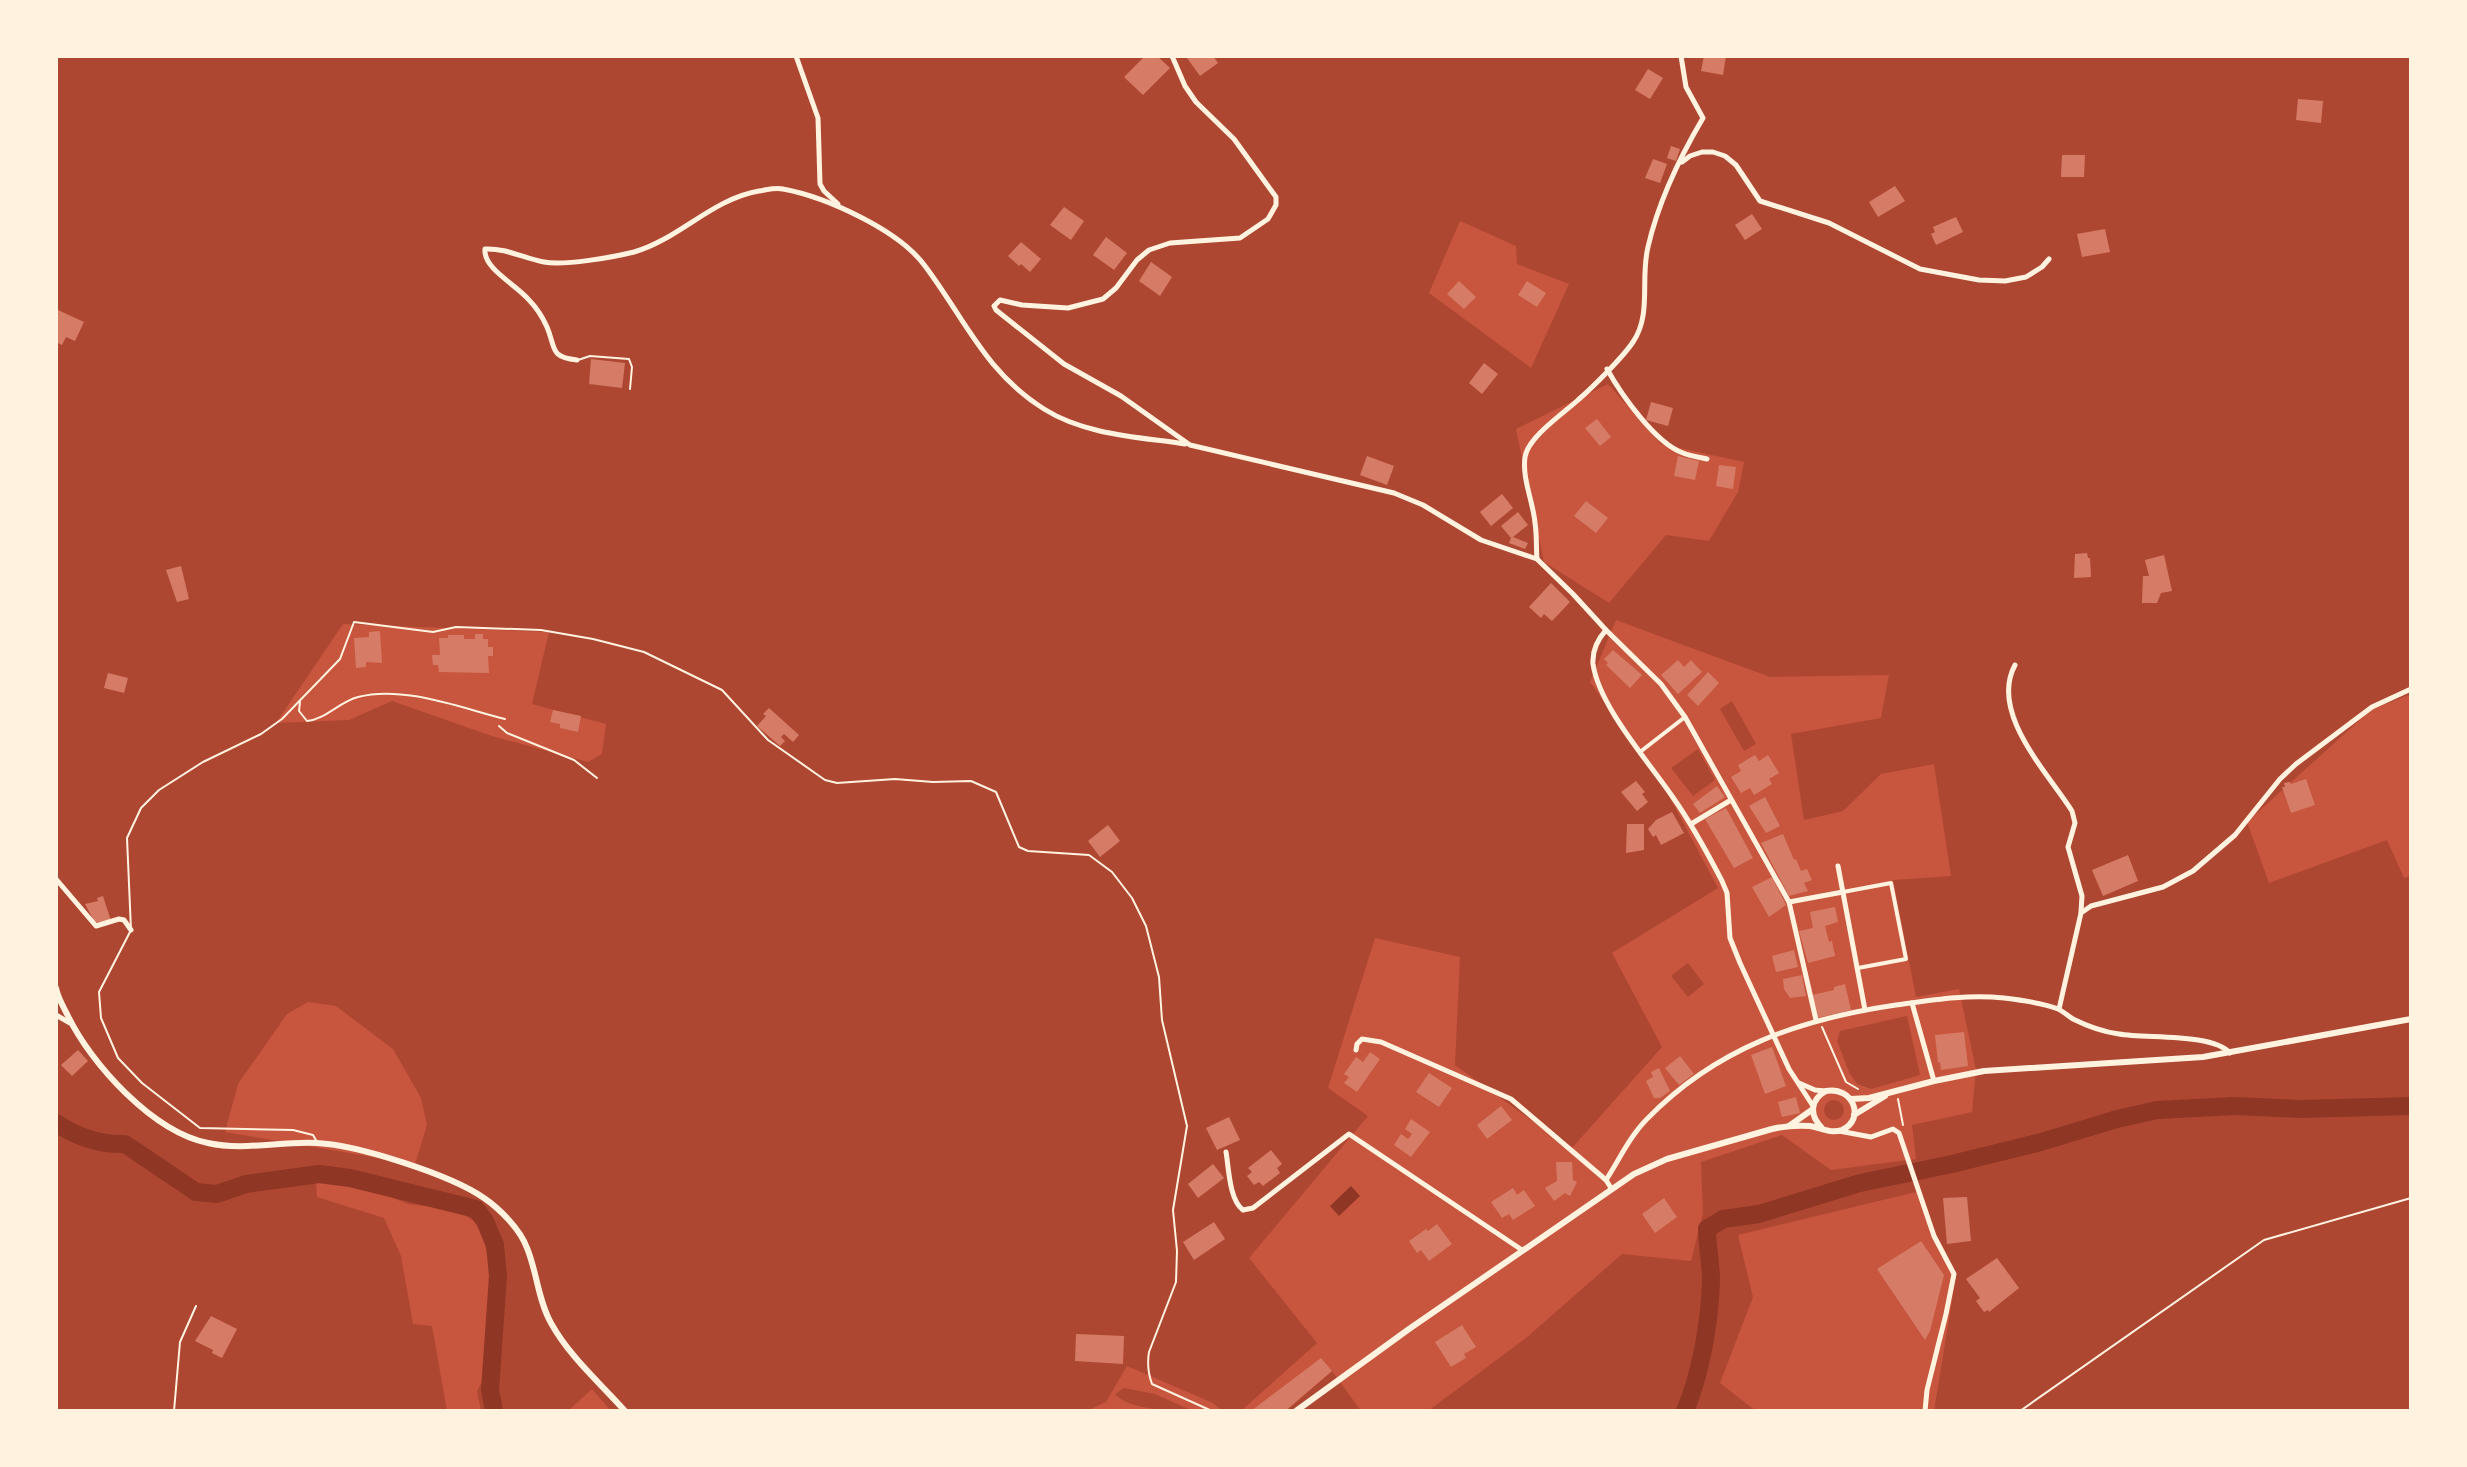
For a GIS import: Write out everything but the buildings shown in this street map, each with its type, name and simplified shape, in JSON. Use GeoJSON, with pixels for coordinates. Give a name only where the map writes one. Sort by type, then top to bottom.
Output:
{"type":"FeatureCollection","features":[{"type":"Feature","properties":{"kind":"street"},"geometry":{"type":"LineString","coordinates":[[796,56],[818,118],[820,184],[848,211]]}},
{"type":"Feature","properties":{"kind":"street"},"geometry":{"type":"LineString","coordinates":[[1172,56],[1196,102],[1234,139],[1276,197],[1276,205],[1268,219],[1240,238],[1170,243],[1149,250],[1103,299],[1068,308],[1000,300],[994,306],[1064,364],[1121,396],[1190,445]]}},
{"type":"Feature","properties":{"kind":"street"},"geometry":{"type":"LineString","coordinates":[[1537,559],[1525,454],[1532,442],[1632,344],[1642,326],[1648,245],[1680,163],[1703,118],[1686,87],[1681,56]]}},
{"type":"Feature","properties":{"kind":"street"},"geometry":{"type":"LineString","coordinates":[[1680,163],[1702,152],[1725,156],[1736,165],[1760,201],[1829,223],[1920,269],[1979,280],[2005,281],[2026,277],[2049,259]]}},
{"type":"Feature","properties":{"kind":"street"},"geometry":{"type":"LineString","coordinates":[[577,360],[563,359],[556,354],[541,314],[526,296],[490,266],[484,257],[485,249],[504,250],[547,263],[607,258],[637,251],[719,205],[749,193],[779,188],[808,195],[848,211],[903,242],[924,264],[975,343],[1002,375],[1047,411],[1089,429],[1190,445],[1394,493],[1423,505],[1481,540],[1537,559],[1661,684],[1685,717],[1789,902],[1816,1020]]}},
{"type":"Feature","properties":{"kind":"street"},"geometry":{"type":"LineString","coordinates":[[1607,369],[1649,427],[1680,452],[1707,459]]}},
{"type":"Feature","properties":{"kind":"street"},"geometry":{"type":"LineString","coordinates":[[1606,630],[1595,647],[1592,660],[1596,675],[1612,710],[1690,824],[1722,881],[1727,893],[1730,938],[1789,1069],[1813,1107]]}},
{"type":"Feature","properties":{"kind":"street"},"geometry":{"type":"LineString","coordinates":[[2015,665],[2008,684],[2013,713],[2027,747],[2072,811],[2075,823],[2068,847],[2082,896],[2081,913],[2059,1009]]}},
{"type":"Feature","properties":{"kind":"street"},"geometry":{"type":"LineString","coordinates":[[2081,913],[2091,906],[2163,887],[2193,871],[2235,835],[2296,764],[2372,707],[2411,689]]}},
{"type":"Feature","properties":{"kind":"street"},"geometry":{"type":"LineString","coordinates":[[1640,752],[1685,717]]}},
{"type":"Feature","properties":{"kind":"street"},"geometry":{"type":"LineString","coordinates":[[1690,824],[1731,800]]}},
{"type":"Feature","properties":{"kind":"street"},"geometry":{"type":"LineString","coordinates":[[1838,866],[1865,1010]]}},
{"type":"Feature","properties":{"kind":"street"},"geometry":{"type":"LineString","coordinates":[[56,879],[96,926],[119,919],[124,920],[131,930]]}},
{"type":"Feature","properties":{"kind":"street"},"geometry":{"type":"LineString","coordinates":[[1789,902],[1891,883],[1906,959],[1858,968]]}},
{"type":"Feature","properties":{"kind":"street"},"geometry":{"type":"LineString","coordinates":[[56,988],[78,1037],[98,1065],[155,1117],[184,1134],[208,1143],[253,1146],[318,1143],[368,1153],[452,1180],[485,1198],[511,1223],[527,1245],[551,1324],[625,1411]]}},
{"type":"Feature","properties":{"kind":"street"},"geometry":{"type":"LineString","coordinates":[[1606,1180],[1645,1120],[1717,1062],[1774,1034],[1816,1020],[1865,1010],[1971,995],[2007,999],[2059,1009],[2074,1020],[2106,1031],[2206,1041],[2224,1045],[2231,1053]]}},
{"type":"Feature","properties":{"kind":"street"},"geometry":{"type":"LineString","coordinates":[[1912,1003],[1934,1081]]}},
{"type":"Feature","properties":{"kind":"street"},"geometry":{"type":"LineString","coordinates":[[56,1015],[71,1023]]}},
{"type":"Feature","properties":{"kind":"street"},"geometry":{"type":"LineString","coordinates":[[1851,1099],[1869,1098],[1934,1081],[2010,1068],[2231,1053],[2411,1019]]}},
{"type":"Feature","properties":{"kind":"street"},"geometry":{"type":"LineString","coordinates":[[1356,1050],[1362,1039],[1381,1042],[1511,1099],[1606,1180],[1611,1188]]}},
{"type":"Feature","properties":{"kind":"street"},"geometry":{"type":"LineString","coordinates":[[1798,1083],[1815,1090],[1843,1092],[1851,1099],[1853,1118],[1862,1136]]}},
{"type":"Feature","properties":{"kind":"street"},"geometry":{"type":"LineString","coordinates":[[1839,1131],[1853,1118],[1897,1090]]}},
{"type":"Feature","properties":{"kind":"street"},"geometry":{"type":"LineString","coordinates":[[1822,1128],[1814,1119],[1813,1107],[1817,1097],[1826,1091]]}},
{"type":"Feature","properties":{"kind":"street"},"geometry":{"type":"LineString","coordinates":[[1789,1126],[1813,1107]]}},
{"type":"Feature","properties":{"kind":"street"},"geometry":{"type":"LineString","coordinates":[[1296,1411],[1611,1188],[1659,1161],[1752,1133],[1789,1126],[1822,1128],[1871,1137],[1893,1129],[1899,1133],[1934,1236],[1954,1274],[1925,1411]]}},
{"type":"Feature","properties":{"kind":"street"},"geometry":{"type":"LineString","coordinates":[[1226,1152],[1234,1197],[1243,1210],[1253,1208],[1349,1134],[1522,1250]]}},
{"type":"Feature","properties":{"kind":"lane"},"geometry":{"type":"LineString","coordinates":[[577,360],[590,356],[629,359],[632,367],[630,389]]}},
{"type":"Feature","properties":{"kind":"lane"},"geometry":{"type":"LineString","coordinates":[[318,1143],[313,1135],[293,1130],[200,1128],[142,1083],[118,1058],[101,1018],[99,992],[131,930],[127,838],[141,808],[171,782],[203,762],[261,734],[282,719],[340,659],[354,622],[433,632],[456,627],[541,630],[644,652],[722,690],[768,740],[825,780],[837,783],[895,779],[971,781],[996,792],[1019,847],[1028,851],[1089,855],[1112,872],[1132,898],[1146,926],[1159,977],[1162,1020],[1187,1126],[1173,1210],[1176,1282],[1149,1352],[1148,1375],[1152,1384],[1212,1411]]}},
{"type":"Feature","properties":{"kind":"lane"},"geometry":{"type":"LineString","coordinates":[[300,701],[299,711],[307,721],[318,720],[343,702],[361,696],[398,694],[505,719]]}},
{"type":"Feature","properties":{"kind":"lane"},"geometry":{"type":"LineString","coordinates":[[174,1411],[180,1342],[196,1306]]}},
{"type":"Feature","properties":{"kind":"path"},"geometry":{"type":"LineString","coordinates":[[496,717],[507,733],[574,760],[597,778]]}},
{"type":"Feature","properties":{"kind":"path"},"geometry":{"type":"LineString","coordinates":[[1816,1020],[1824,1029],[1845,1077]]}},
{"type":"Feature","properties":{"kind":"path"},"geometry":{"type":"LineString","coordinates":[[2020,1411],[2264,1240],[2411,1198]]}},
{"type":"Feature","properties":{"kind":"shaded area"},"geometry":{"type":"Polygon","coordinates":[[[56,56],[2411,56],[2411,694],[2371,710],[2247,822],[2269,883],[2387,840],[2404,878],[2411,876],[2411,1411],[1934,1411],[1956,1276],[1933,1228],[1920,1191],[1738,1235],[1753,1297],[1720,1383],[1756,1411],[1428,1411],[1526,1338],[1622,1254],[1691,1261],[1703,1213],[1701,1162],[1782,1135],[1831,1170],[1916,1159],[1912,1125],[1972,1112],[1976,1070],[1959,989],[1916,997],[1893,880],[1951,876],[1934,764],[1881,774],[1843,811],[1804,820],[1791,734],[1881,718],[1889,675],[1770,677],[1616,620],[1590,682],[1660,779],[1718,888],[1612,953],[1662,1047],[1571,1149],[1455,1065],[1460,957],[1375,938],[1328,1088],[1368,1116],[1249,1258],[1317,1343],[1241,1411],[1222,1411],[1213,1403],[1127,1366],[1106,1402],[1086,1411],[611,1411],[592,1389],[568,1411],[481,1411],[477,1391],[484,1378],[490,1313],[489,1260],[479,1224],[456,1210],[408,1204],[359,1184],[316,1182],[317,1197],[384,1218],[401,1256],[413,1324],[432,1326],[447,1411],[56,1411],[56,56]],[[1460,221],[1429,293],[1531,368],[1569,284],[1517,264],[1516,246],[1460,221]],[[1608,384],[1516,429],[1544,562],[1609,603],[1666,535],[1709,541],[1738,492],[1744,462],[1661,444],[1608,384]],[[343,624],[276,723],[349,720],[392,701],[492,736],[588,762],[602,754],[606,724],[532,704],[549,632],[343,624]],[[308,1002],[287,1014],[238,1084],[225,1132],[415,1164],[427,1125],[421,1098],[393,1049],[336,1006],[308,1002]]]}},
{"type":"Feature","properties":{"kind":"shaded area"},"geometry":{"type":"Polygon","coordinates":[[[1732,701],[1756,744],[1744,751],[1720,709],[1732,701]]]}},
{"type":"Feature","properties":{"kind":"shaded area"},"geometry":{"type":"Polygon","coordinates":[[[1698,749],[1715,780],[1693,796],[1671,768],[1698,749]]]}},
{"type":"Feature","properties":{"kind":"shaded area"},"geometry":{"type":"Polygon","coordinates":[[[1688,963],[1704,984],[1688,997],[1671,976],[1688,963]]]}},
{"type":"Feature","properties":{"kind":"shaded area"},"geometry":{"type":"Polygon","coordinates":[[[1907,1016],[1920,1075],[1871,1089],[1857,1084],[1837,1041],[1840,1031],[1907,1016]]]}},
{"type":"Feature","properties":{"kind":"shaded area"},"geometry":{"type":"Polygon","coordinates":[[[1834,1100],[1841,1103],[1844,1110],[1841,1117],[1834,1120],[1827,1117],[1824,1110],[1827,1103],[1834,1100]]]}},
{"type":"Feature","properties":{"kind":"shaded area"},"geometry":{"type":"Polygon","coordinates":[[[1351,1186],[1360,1196],[1339,1216],[1330,1206],[1351,1186]]]}},
{"type":"Feature","properties":{"kind":"shaded area"},"geometry":{"type":"Polygon","coordinates":[[[1332,1371],[1361,1411],[1286,1411],[1332,1371]]]}},
{"type":"Feature","properties":{"kind":"shaded area"},"geometry":{"type":"Polygon","coordinates":[[[1124,1388],[1155,1394],[1193,1411],[1130,1403],[1115,1394],[1124,1388]]]}},
{"type":"Feature","properties":{"kind":"waterway"},"geometry":{"type":"LineString","coordinates":[[1685,1411],[1700,1364],[1709,1312],[1711,1280],[1707,1229],[1723,1219],[1759,1214],[1860,1183],[1952,1164],[2157,1110],[2235,1106],[2300,1109],[2411,1106]]}},
{"type":"Feature","properties":{"kind":"waterway"},"geometry":{"type":"LineString","coordinates":[[56,1123],[89,1139],[125,1144],[196,1192],[217,1194],[246,1184],[319,1174],[350,1178],[476,1209],[495,1245],[498,1276],[490,1390],[494,1411]]}}]}
